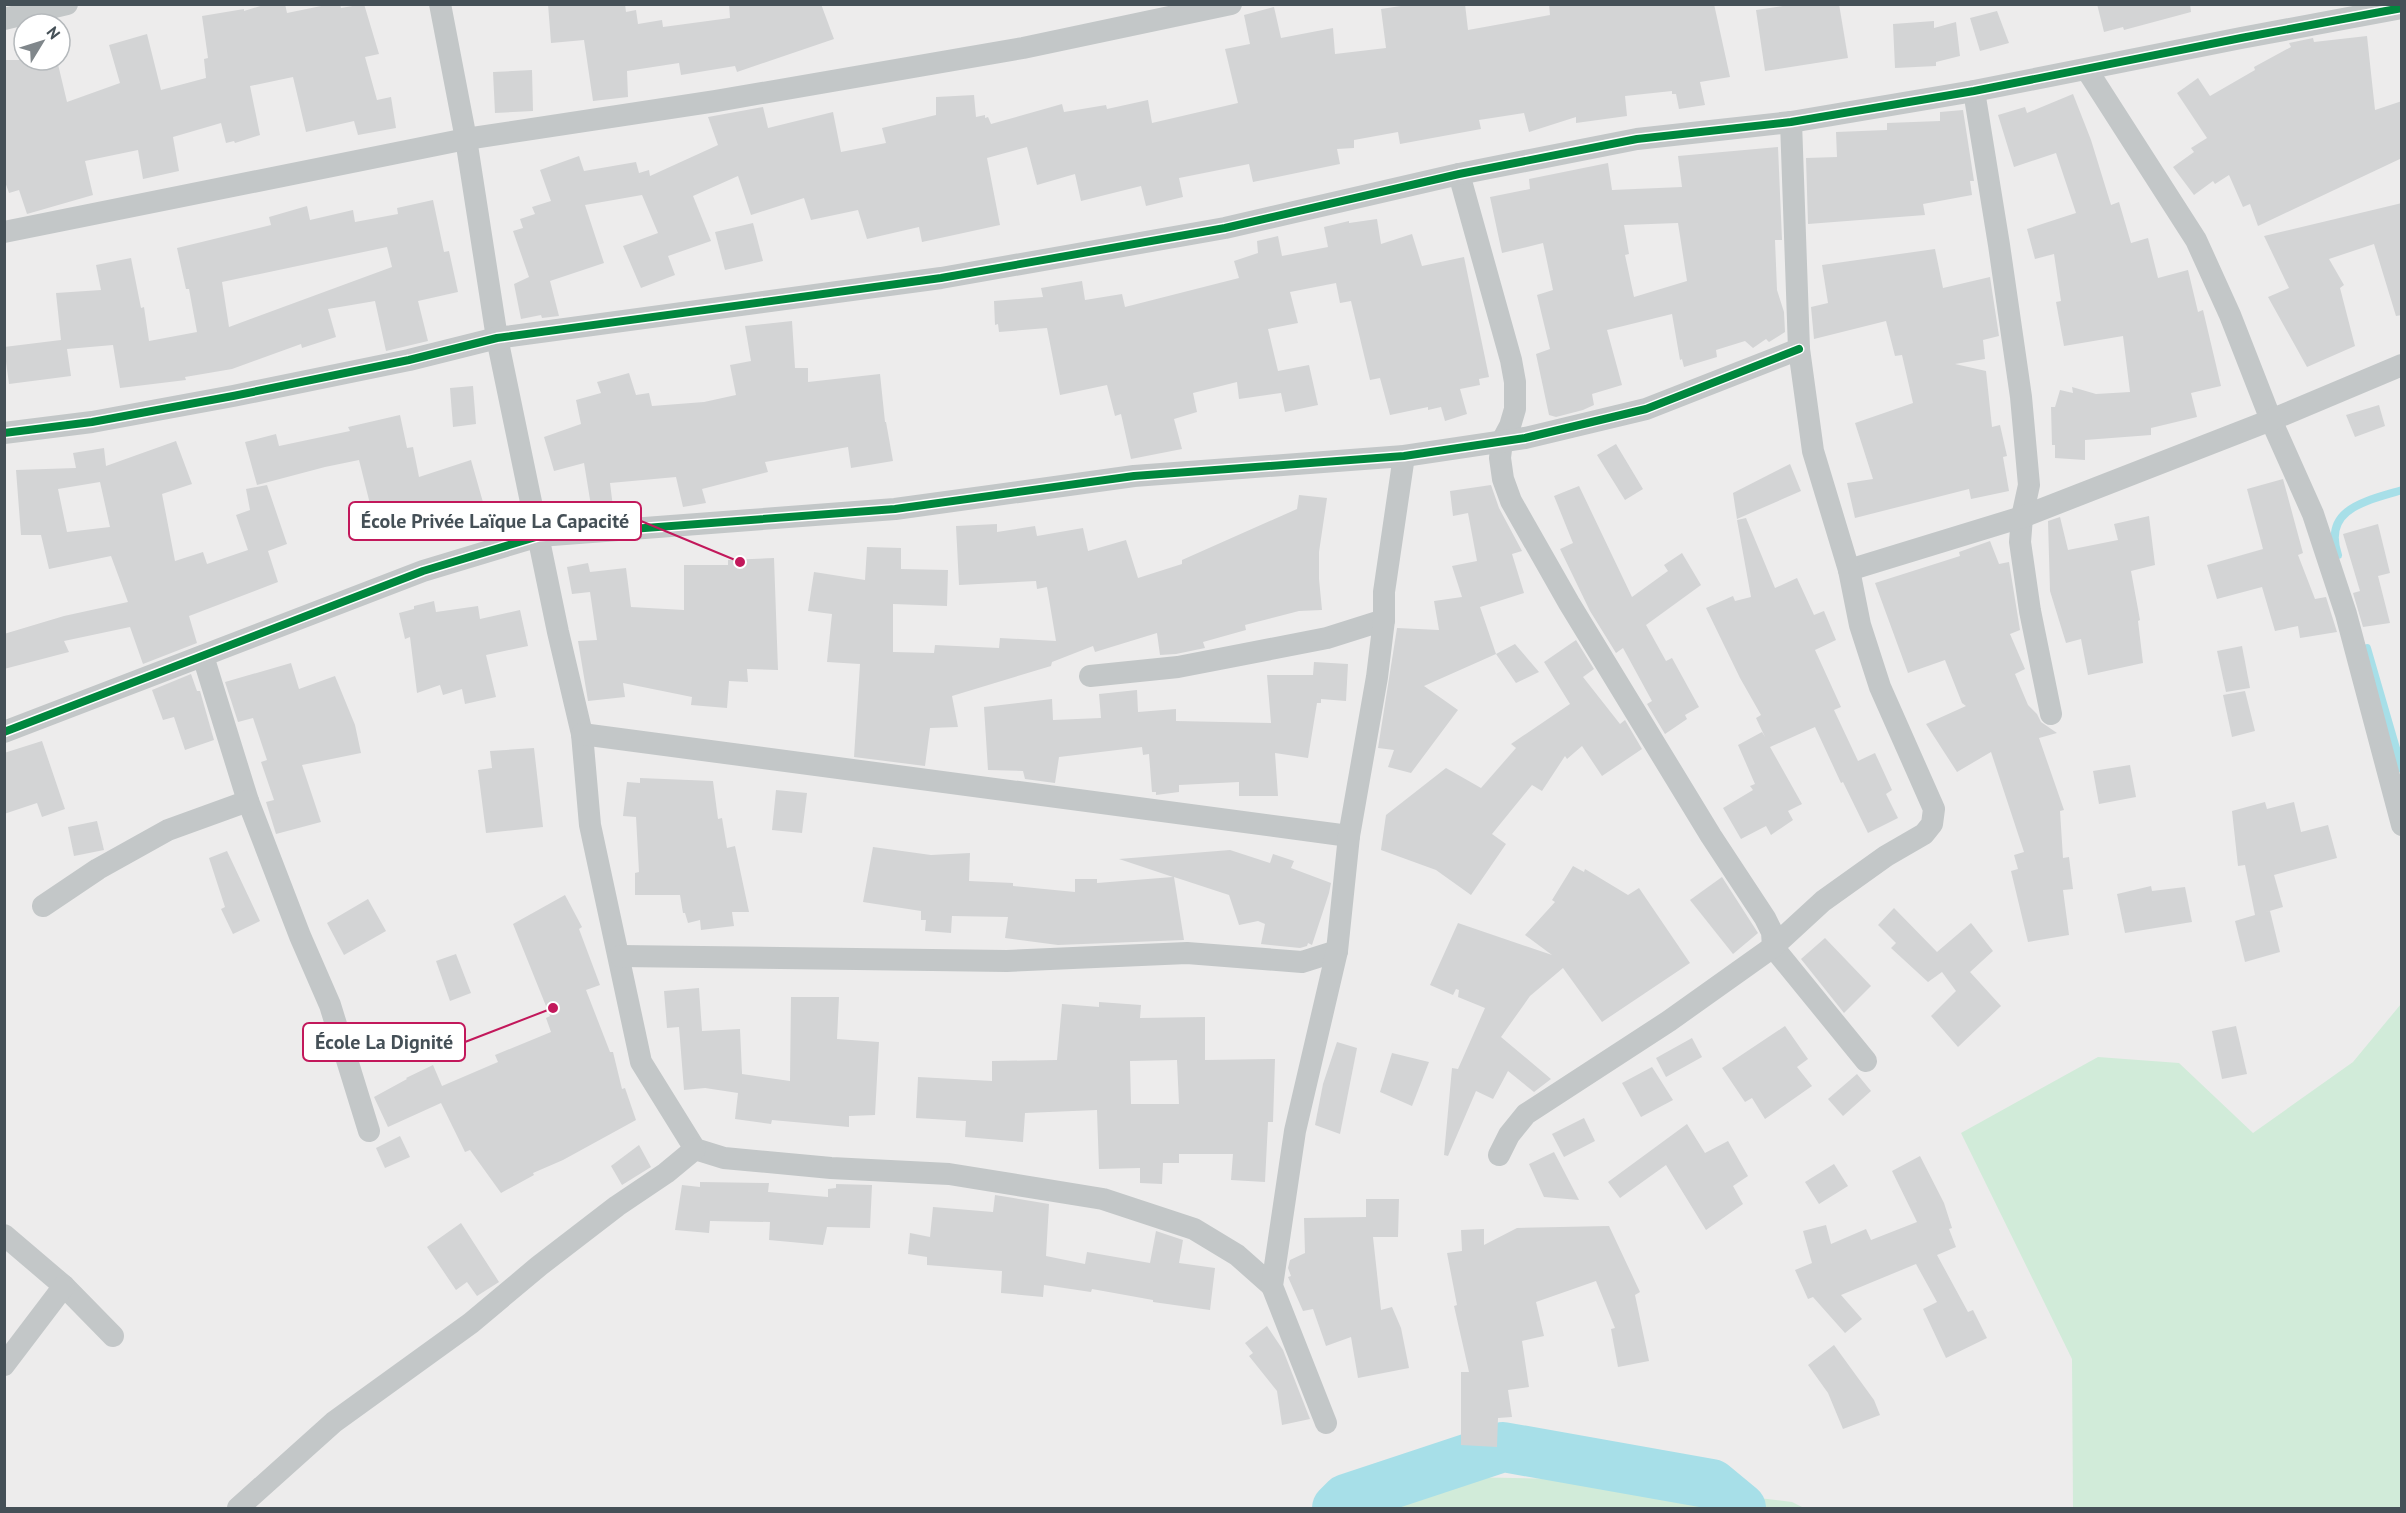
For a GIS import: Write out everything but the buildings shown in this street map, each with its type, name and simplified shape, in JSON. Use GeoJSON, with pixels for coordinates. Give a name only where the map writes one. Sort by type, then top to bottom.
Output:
{"type":"FeatureCollection","features":[{"type":"Feature","properties":{"kind":"street"},"geometry":{"type":"LineString","coordinates":[[4,19],[67,4]]}},
{"type":"Feature","properties":{"kind":"street"},"geometry":{"type":"LineString","coordinates":[[440,4],[466,139],[497,338],[558,632],[582,734],[590,825],[641,1062],[695,1149],[724,1158],[831,1168],[949,1174],[1103,1200],[1194,1229],[1238,1255],[1272,1286],[1326,1423]]}},
{"type":"Feature","properties":{"kind":"street"},"geometry":{"type":"LineString","coordinates":[[4,232],[466,139],[716,101],[1023,48],[1231,4]]}},
{"type":"Feature","properties":{"kind":"street"},"geometry":{"type":"LineString","coordinates":[[4,434],[92,423],[233,396],[409,360],[497,338],[941,278],[1225,228],[1459,174],[1637,139],[1791,122],[1974,91],[2402,8]]}},
{"type":"Feature","properties":{"kind":"street"},"geometry":{"type":"LineString","coordinates":[[2087,70],[2196,240],[2230,315],[2271,420],[2313,514],[2346,614],[2402,825]]}},
{"type":"Feature","properties":{"kind":"street"},"geometry":{"type":"LineString","coordinates":[[1974,91],[1999,245],[2020,397],[2029,485],[2022,517],[2020,543],[2030,611],[2051,714]]}},
{"type":"Feature","properties":{"kind":"street"},"geometry":{"type":"LineString","coordinates":[[1499,1155],[1509,1135],[1526,1114],[1669,1021],[1773,946],[1823,901],[1886,856],[1924,834],[1932,824],[1934,809],[1880,687],[1860,625],[1849,570],[1813,451],[1799,349],[1791,122]]}},
{"type":"Feature","properties":{"kind":"street"},"geometry":{"type":"LineString","coordinates":[[1459,174],[1511,360],[1515,382],[1515,409],[1502,441],[1500,458],[1503,479],[1511,501],[1569,603],[1711,836],[1766,918],[1772,932],[1773,946],[1866,1061]]}},
{"type":"Feature","properties":{"kind":"street"},"geometry":{"type":"LineString","coordinates":[[4,732],[423,572],[539,536],[895,509],[1134,476],[1404,456],[1560,431],[1647,409],[1799,349]]}},
{"type":"Feature","properties":{"kind":"street"},"geometry":{"type":"LineString","coordinates":[[1849,570],[2022,517],[2401,367]]}},
{"type":"Feature","properties":{"kind":"street"},"geometry":{"type":"LineString","coordinates":[[1272,1286],[1295,1131],[1337,951],[1349,836],[1377,677],[1384,620],[1384,592],[1404,456]]}},
{"type":"Feature","properties":{"kind":"street"},"geometry":{"type":"LineString","coordinates":[[1090,675],[1189,665],[1327,638],[1384,620]]}},
{"type":"Feature","properties":{"kind":"street"},"geometry":{"type":"LineString","coordinates":[[203,656],[248,801],[300,936],[330,1005],[369,1131]]}},
{"type":"Feature","properties":{"kind":"street"},"geometry":{"type":"LineString","coordinates":[[582,734],[1349,836]]}},
{"type":"Feature","properties":{"kind":"street"},"geometry":{"type":"LineString","coordinates":[[43,906],[98,869],[168,831],[248,801]]}},
{"type":"Feature","properties":{"kind":"street"},"geometry":{"type":"LineString","coordinates":[[620,956],[1007,961],[1187,953],[1302,962],[1337,951]]}},
{"type":"Feature","properties":{"kind":"street"},"geometry":{"type":"LineString","coordinates":[[238,1509],[334,1422],[471,1323],[539,1266],[617,1206],[666,1173],[695,1149]]}},
{"type":"Feature","properties":{"kind":"street"},"geometry":{"type":"LineString","coordinates":[[4,1235],[64,1286],[113,1336]]}},
{"type":"Feature","properties":{"kind":"street"},"geometry":{"type":"LineString","coordinates":[[4,1365],[64,1286]]}},
{"type":"Feature","properties":{"kind":"green space"},"geometry":{"type":"Polygon","coordinates":[[[2401,1004],[2401,1508],[2073,1508],[2072,1359],[1961,1133],[2098,1057],[2179,1063],[2253,1133],[2353,1062],[2401,1004]]]}},
{"type":"Feature","properties":{"kind":"green space"},"geometry":{"type":"Polygon","coordinates":[[[1409,1476],[1608,1480],[1792,1502],[1804,1508],[1352,1508],[1409,1476]]]}},
{"type":"Feature","properties":{"kind":"waterway"},"geometry":{"type":"LineString","coordinates":[[2338,555],[2335,539],[2336,527],[2342,517],[2362,503],[2402,490]]}},
{"type":"Feature","properties":{"kind":"waterway"},"geometry":{"type":"LineString","coordinates":[[2367,648],[2402,769]]}},
{"type":"Feature","properties":{"kind":"waterway"},"geometry":{"type":"LineString","coordinates":[[1337,1508],[1346,1499],[1503,1447],[1712,1484],[1741,1508]]}},
{"type":"Feature","properties":{"kind":"cycle path"},"geometry":{"type":"LineString","coordinates":[[4,433],[92,422],[233,396],[409,360],[497,338],[941,278],[1225,228],[1459,174],[1637,139],[1791,122],[1974,91],[2402,8]]}},
{"type":"Feature","properties":{"kind":"cycle path"},"geometry":{"type":"LineString","coordinates":[[4,732],[423,571],[539,536],[895,509],[1134,476],[1404,456],[1525,438],[1646,409],[1799,349]]}},
{"type":"Feature","properties":{"kind":"place","name":"École Privée Laïque La Capacité"},"geometry":{"type":"Point","coordinates":[740,562]}},
{"type":"Feature","properties":{"kind":"place","name":"École La Dignité"},"geometry":{"type":"Point","coordinates":[553,1008]}}]}
